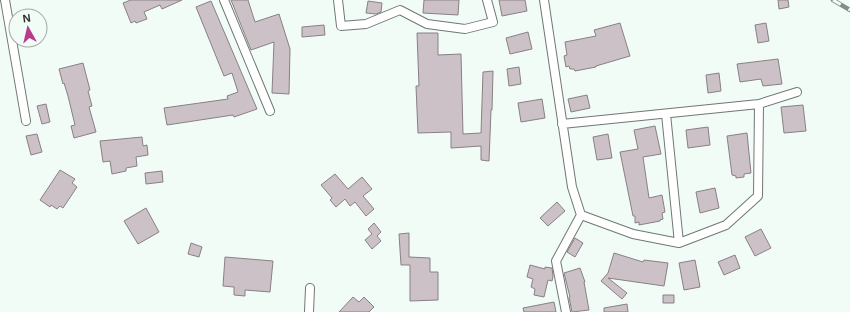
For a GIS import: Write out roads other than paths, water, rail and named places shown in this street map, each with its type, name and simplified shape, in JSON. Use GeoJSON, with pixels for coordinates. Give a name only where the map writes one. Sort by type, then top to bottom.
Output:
{"type":"FeatureCollection","features":[{"type":"Feature","properties":{"kind":"street"},"geometry":{"type":"LineString","coordinates":[[5,0],[26,121]]}},
{"type":"Feature","properties":{"kind":"street"},"geometry":{"type":"LineString","coordinates":[[224,0],[270,112]]}},
{"type":"Feature","properties":{"kind":"street"},"geometry":{"type":"LineString","coordinates":[[338,0],[341,26],[366,24],[400,10],[427,24],[465,29],[493,22],[487,0]]}},
{"type":"Feature","properties":{"kind":"street"},"geometry":{"type":"LineString","coordinates":[[544,0],[572,187],[581,215],[556,261],[566,312]]}},
{"type":"Feature","properties":{"kind":"street"},"geometry":{"type":"LineString","coordinates":[[562,124],[759,104],[797,92]]}},
{"type":"Feature","properties":{"kind":"street"},"geometry":{"type":"LineString","coordinates":[[581,215],[632,234],[679,243],[726,225],[758,196],[759,104]]}},
{"type":"Feature","properties":{"kind":"street"},"geometry":{"type":"LineString","coordinates":[[666,114],[679,243]]}},
{"type":"Feature","properties":{"kind":"street"},"geometry":{"type":"LineString","coordinates":[[309,312],[310,288]]}},
{"type":"Feature","properties":{"kind":"railway"},"geometry":{"type":"LineString","coordinates":[[833,0],[850,10]]}}]}
